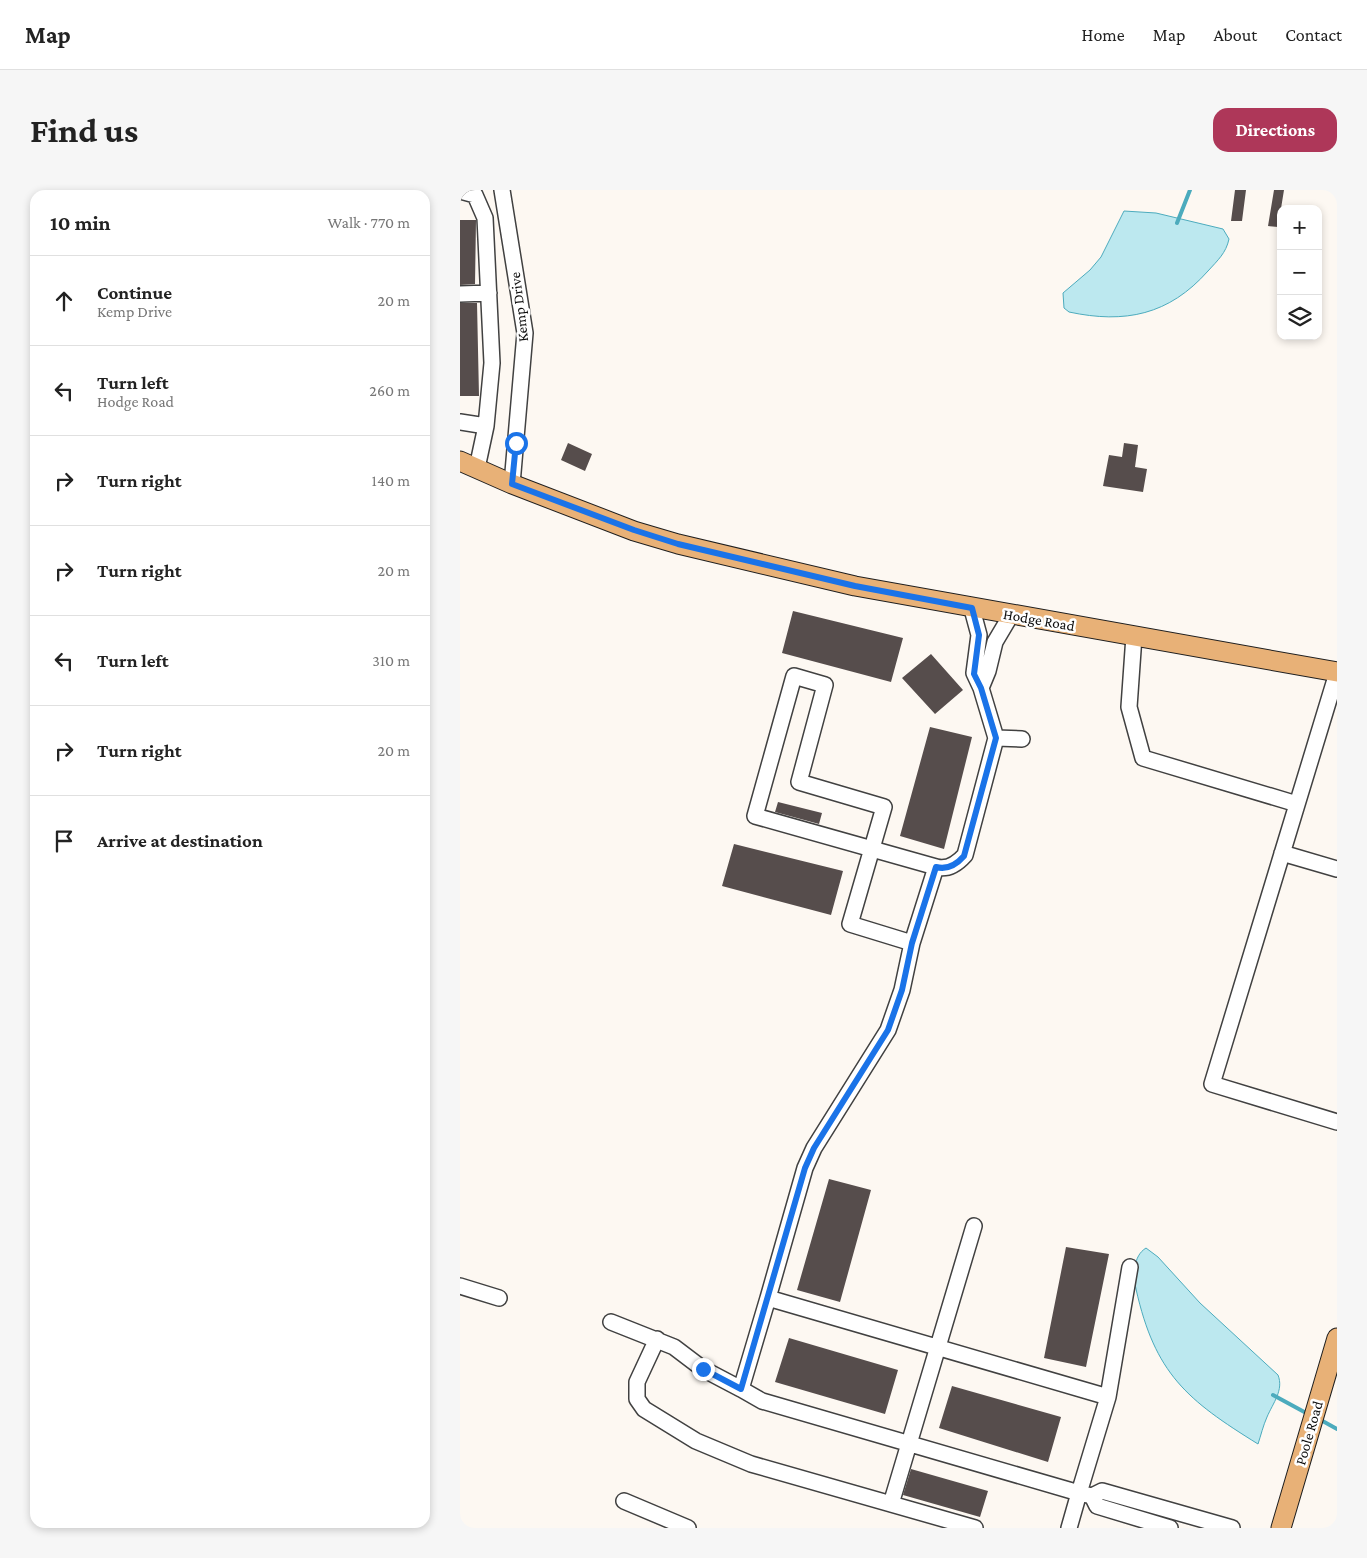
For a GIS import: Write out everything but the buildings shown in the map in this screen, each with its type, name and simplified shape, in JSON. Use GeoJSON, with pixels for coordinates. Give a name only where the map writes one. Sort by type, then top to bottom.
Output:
{"type":"FeatureCollection","features":[{"type":"Feature","properties":{"kind":"main road","name":"Hodge Road"},"geometry":{"type":"LineString","coordinates":[[468,465],[512,484],[634,530],[678,544],[855,586],[1337,672]]}},
{"type":"Feature","properties":{"kind":"main road","name":"Poole Road"},"geometry":{"type":"LineString","coordinates":[[1281,1528],[1337,1338]]}},
{"type":"Feature","properties":{"kind":"street"},"geometry":{"type":"LineString","coordinates":[[460,191],[475,195],[485,218],[492,363],[486,426],[468,465]]}},
{"type":"Feature","properties":{"kind":"street","name":"Kemp Drive"},"geometry":{"type":"LineString","coordinates":[[500,193],[525,333],[512,484]]}},
{"type":"Feature","properties":{"kind":"street"},"geometry":{"type":"LineString","coordinates":[[460,294],[489,293]]}},
{"type":"Feature","properties":{"kind":"street"},"geometry":{"type":"LineString","coordinates":[[460,422],[486,426]]}},
{"type":"Feature","properties":{"kind":"street"},"geometry":{"type":"LineString","coordinates":[[912,943],[850,924],[872,850],[884,807],[799,782],[825,685],[794,676],[755,816],[872,850],[942,869],[958,862],[964,856],[996,738],[981,688],[974,674],[979,635],[972,608]]}},
{"type":"Feature","properties":{"kind":"street"},"geometry":{"type":"LineString","coordinates":[[981,688],[988,671],[995,642],[1011,615]]}},
{"type":"Feature","properties":{"kind":"street"},"geometry":{"type":"LineString","coordinates":[[1134,636],[1129,707],[1143,758],[1297,804]]}},
{"type":"Feature","properties":{"kind":"street"},"geometry":{"type":"LineString","coordinates":[[1337,672],[1212,1084],[1337,1122]]}},
{"type":"Feature","properties":{"kind":"street"},"geometry":{"type":"LineString","coordinates":[[996,738],[1022,739]]}},
{"type":"Feature","properties":{"kind":"street"},"geometry":{"type":"LineString","coordinates":[[1282,853],[1337,869]]}},
{"type":"Feature","properties":{"kind":"street"},"geometry":{"type":"LineString","coordinates":[[741,1389],[805,1168],[814,1148],[888,1030],[902,990],[912,943],[936,867]]}},
{"type":"Feature","properties":{"kind":"street"},"geometry":{"type":"LineString","coordinates":[[891,1504],[936,1347],[974,1226]]}},
{"type":"Feature","properties":{"kind":"street"},"geometry":{"type":"LineString","coordinates":[[1069,1528],[1086,1495],[1108,1397],[1130,1267]]}},
{"type":"Feature","properties":{"kind":"street"},"geometry":{"type":"LineString","coordinates":[[460,1286],[499,1298]]}},
{"type":"Feature","properties":{"kind":"street"},"geometry":{"type":"LineString","coordinates":[[768,1298],[1108,1397]]}},
{"type":"Feature","properties":{"kind":"street"},"geometry":{"type":"LineString","coordinates":[[611,1322],[674,1347],[703,1369],[762,1402],[1086,1495],[1097,1506],[1170,1528]]}},
{"type":"Feature","properties":{"kind":"street"},"geometry":{"type":"LineString","coordinates":[[657,1339],[637,1382],[637,1399],[644,1409],[718,1451],[751,1464],[975,1528]]}},
{"type":"Feature","properties":{"kind":"street"},"geometry":{"type":"LineString","coordinates":[[1086,1495],[1102,1491],[1232,1528]]}},
{"type":"Feature","properties":{"kind":"street"},"geometry":{"type":"LineString","coordinates":[[624,1501],[688,1528]]}},
{"type":"Feature","properties":{"kind":"water"},"geometry":{"type":"Polygon","coordinates":[[[1124,211],[1156,213],[1223,229],[1229,239],[1228,244],[1218,260],[1193,286],[1178,298],[1162,306],[1145,313],[1127,316],[1109,317],[1069,312],[1064,308],[1063,293],[1090,270],[1101,257],[1124,211]]]}},
{"type":"Feature","properties":{"kind":"water"},"geometry":{"type":"Polygon","coordinates":[[[1146,1248],[1158,1257],[1200,1303],[1278,1375],[1279,1391],[1258,1444],[1193,1398],[1164,1364],[1153,1343],[1135,1284],[1134,1272],[1136,1261],[1146,1248]]]}},
{"type":"Feature","properties":{"kind":"waterway"},"geometry":{"type":"LineString","coordinates":[[1177,223],[1190,190]]}},
{"type":"Feature","properties":{"kind":"waterway"},"geometry":{"type":"LineString","coordinates":[[1273,1395],[1308,1414]]}},
{"type":"Feature","properties":{"kind":"waterway"},"geometry":{"type":"LineString","coordinates":[[1319,1419],[1337,1429]]}},
{"type":"Feature","properties":{"kind":"route"},"geometry":{"type":"LineString","coordinates":[[516,443],[512,484],[634,530],[678,544],[855,586],[972,608],[979,635],[974,674],[981,688],[996,738],[964,856],[958,862],[942,869],[936,867],[912,943],[902,990],[888,1030],[814,1148],[805,1168],[741,1389],[703,1369]]}}]}
